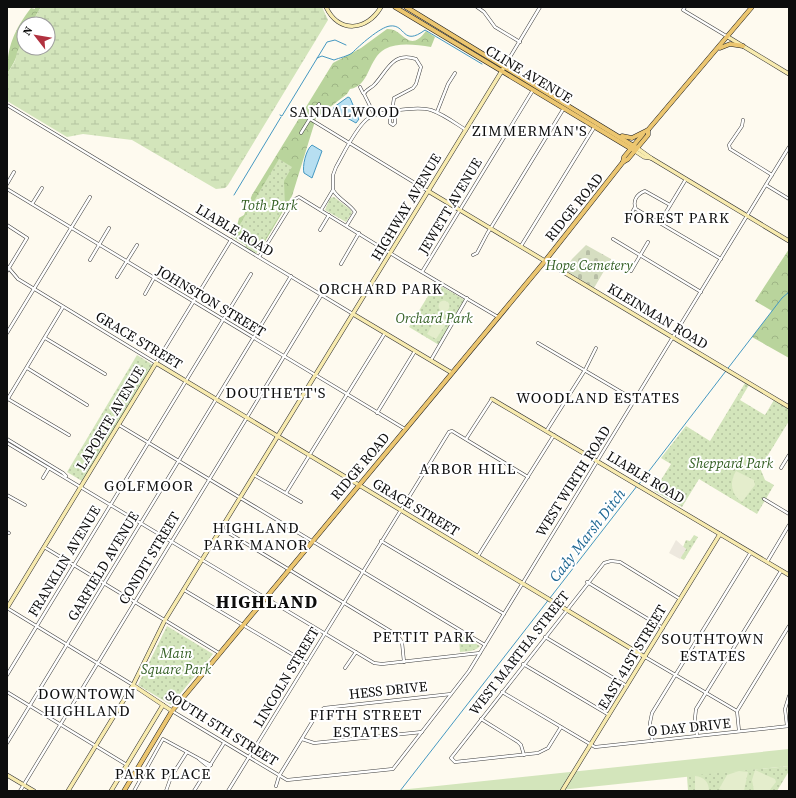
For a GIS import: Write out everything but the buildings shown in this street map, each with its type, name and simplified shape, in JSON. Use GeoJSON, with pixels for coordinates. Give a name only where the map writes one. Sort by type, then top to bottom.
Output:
{"type":"FeatureCollection","features":[{"type":"Feature","properties":{"kind":"main road","name":"CLINE AVENUE"},"geometry":{"type":"LineString","coordinates":[[395,7],[503,69],[565,106],[595,126],[634,148]]}},
{"type":"Feature","properties":{"kind":"main road","name":"CLINE AVENUE"},"geometry":{"type":"LineString","coordinates":[[406,7],[534,89],[618,135],[634,148]]}},
{"type":"Feature","properties":{"kind":"main road","name":"RIDGE ROAD"},"geometry":{"type":"LineString","coordinates":[[124,791],[172,710],[545,261],[623,162],[624,157],[634,148],[752,7]]}},
{"type":"Feature","properties":{"kind":"main road"},"geometry":{"type":"LineString","coordinates":[[716,50],[730,44],[743,46]]}},
{"type":"Feature","properties":{"kind":"main road"},"geometry":{"type":"LineString","coordinates":[[618,135],[632,138],[647,131]]}},
{"type":"Feature","properties":{"kind":"street"},"geometry":{"type":"LineString","coordinates":[[326,7],[336,21],[352,26],[362,25],[370,21],[381,7]]}},
{"type":"Feature","properties":{"kind":"street"},"geometry":{"type":"LineString","coordinates":[[476,7],[484,12],[495,27],[520,42]]}},
{"type":"Feature","properties":{"kind":"street"},"geometry":{"type":"LineString","coordinates":[[503,69],[540,7]]}},
{"type":"Feature","properties":{"kind":"street"},"geometry":{"type":"LineString","coordinates":[[684,8],[789,74]]}},
{"type":"Feature","properties":{"kind":"street"},"geometry":{"type":"LineString","coordinates":[[364,94],[366,90],[374,86],[391,63],[408,58],[416,59],[421,67],[416,84],[406,92],[394,98],[392,111]]}},
{"type":"Feature","properties":{"kind":"street","name":"HIGHWAY AVENUE"},"geometry":{"type":"LineString","coordinates":[[68,791],[133,686],[166,620],[184,590],[503,69]]}},
{"type":"Feature","properties":{"kind":"street"},"geometry":{"type":"LineString","coordinates":[[437,112],[448,84],[455,72]]}},
{"type":"Feature","properties":{"kind":"street"},"geometry":{"type":"LineString","coordinates":[[360,87],[374,114]]}},
{"type":"Feature","properties":{"kind":"street","name":"JEWETT AVENUE"},"geometry":{"type":"LineString","coordinates":[[422,272],[534,89]]}},
{"type":"Feature","properties":{"kind":"street"},"geometry":{"type":"LineString","coordinates":[[301,133],[319,104]]}},
{"type":"Feature","properties":{"kind":"street","name":"LIABLE ROAD"},"geometry":{"type":"LineString","coordinates":[[7,105],[452,373]]}},
{"type":"Feature","properties":{"kind":"street"},"geometry":{"type":"LineString","coordinates":[[473,255],[477,253],[565,106]]}},
{"type":"Feature","properties":{"kind":"street"},"geometry":{"type":"LineString","coordinates":[[321,210],[333,190],[333,174],[363,123],[374,114],[392,111],[425,109],[437,112],[466,130]]}},
{"type":"Feature","properties":{"kind":"street","name":"KLEINMAN ROAD"},"geometry":{"type":"LineString","coordinates":[[310,119],[789,408]]}},
{"type":"Feature","properties":{"kind":"street"},"geometry":{"type":"LineString","coordinates":[[743,120],[742,126],[729,148],[772,175]]}},
{"type":"Feature","properties":{"kind":"street"},"geometry":{"type":"LineString","coordinates":[[521,247],[595,126]]}},
{"type":"Feature","properties":{"kind":"street","name":"WEST WIRTH ROAD"},"geometry":{"type":"LineString","coordinates":[[279,776],[290,781],[393,769],[451,694],[480,653],[789,147]]}},
{"type":"Feature","properties":{"kind":"street","name":"CLINE AVENUE"},"geometry":{"type":"LineString","coordinates":[[634,148],[789,241]]}},
{"type":"Feature","properties":{"kind":"street"},"geometry":{"type":"LineString","coordinates":[[784,154],[789,157]]}},
{"type":"Feature","properties":{"kind":"street"},"geometry":{"type":"LineString","coordinates":[[7,184],[14,172]]}},
{"type":"Feature","properties":{"kind":"street"},"geometry":{"type":"LineString","coordinates":[[660,222],[686,179]]}},
{"type":"Feature","properties":{"kind":"street"},"geometry":{"type":"LineString","coordinates":[[766,185],[789,199]]}},
{"type":"Feature","properties":{"kind":"street"},"geometry":{"type":"LineString","coordinates":[[32,204],[42,188]]}},
{"type":"Feature","properties":{"kind":"street","name":"JOHNSTON STREET"},"geometry":{"type":"LineString","coordinates":[[7,189],[405,430]]}},
{"type":"Feature","properties":{"kind":"street"},"geometry":{"type":"LineString","coordinates":[[333,190],[336,195],[352,207],[354,212],[347,226]]}},
{"type":"Feature","properties":{"kind":"street"},"geometry":{"type":"LineString","coordinates":[[626,223],[635,207],[638,196],[645,191],[670,205]]}},
{"type":"Feature","properties":{"kind":"street"},"geometry":{"type":"LineString","coordinates":[[7,333],[90,197]]}},
{"type":"Feature","properties":{"kind":"street"},"geometry":{"type":"LineString","coordinates":[[259,257],[297,197],[498,317]]}},
{"type":"Feature","properties":{"kind":"street"},"geometry":{"type":"LineString","coordinates":[[635,207],[721,259]]}},
{"type":"Feature","properties":{"kind":"street"},"geometry":{"type":"LineString","coordinates":[[320,230],[329,215]]}},
{"type":"Feature","properties":{"kind":"street"},"geometry":{"type":"LineString","coordinates":[[7,225],[27,238],[7,268]]}},
{"type":"Feature","properties":{"kind":"street"},"geometry":{"type":"LineString","coordinates":[[90,260],[109,228]]}},
{"type":"Feature","properties":{"kind":"street"},"geometry":{"type":"LineString","coordinates":[[341,264],[360,234]]}},
{"type":"Feature","properties":{"kind":"street"},"geometry":{"type":"LineString","coordinates":[[613,239],[701,292]]}},
{"type":"Feature","properties":{"kind":"street","name":"LAPORTE AVENUE"},"geometry":{"type":"LineString","coordinates":[[7,608],[231,240]]}},
{"type":"Feature","properties":{"kind":"street"},"geometry":{"type":"LineString","coordinates":[[631,270],[648,242]]}},
{"type":"Feature","properties":{"kind":"street"},"geometry":{"type":"LineString","coordinates":[[117,277],[137,245]]}},
{"type":"Feature","properties":{"kind":"street","name":"GRACE STREET"},"geometry":{"type":"LineString","coordinates":[[7,268],[18,279],[246,418],[737,711]]}},
{"type":"Feature","properties":{"kind":"street","name":"FRANKLIN AVENUE"},"geometry":{"type":"LineString","coordinates":[[7,675],[251,274]]}},
{"type":"Feature","properties":{"kind":"street","name":"GARFIELD AVENUE"},"geometry":{"type":"LineString","coordinates":[[7,743],[291,276]]}},
{"type":"Feature","properties":{"kind":"street"},"geometry":{"type":"LineString","coordinates":[[145,294],[154,278]]}},
{"type":"Feature","properties":{"kind":"street","name":"CONDIT STREET"},"geometry":{"type":"LineString","coordinates":[[20,791],[322,294]]}},
{"type":"Feature","properties":{"kind":"street"},"geometry":{"type":"LineString","coordinates":[[431,360],[467,298]]}},
{"type":"Feature","properties":{"kind":"street"},"geometry":{"type":"LineString","coordinates":[[64,307],[8,399],[69,435]]}},
{"type":"Feature","properties":{"kind":"street"},"geometry":{"type":"LineString","coordinates":[[286,493],[385,333]]}},
{"type":"Feature","properties":{"kind":"street"},"geometry":{"type":"LineString","coordinates":[[45,338],[105,374]]}},
{"type":"Feature","properties":{"kind":"street"},"geometry":{"type":"LineString","coordinates":[[538,343],[635,400]]}},
{"type":"Feature","properties":{"kind":"street"},"geometry":{"type":"LineString","coordinates":[[547,430],[585,370],[596,348]]}},
{"type":"Feature","properties":{"kind":"street"},"geometry":{"type":"LineString","coordinates":[[377,413],[415,351]]}},
{"type":"Feature","properties":{"kind":"street"},"geometry":{"type":"LineString","coordinates":[[26,368],[87,405]]}},
{"type":"Feature","properties":{"kind":"street"},"geometry":{"type":"LineString","coordinates":[[492,399],[466,440],[528,477]]}},
{"type":"Feature","properties":{"kind":"street","name":"LIABLE ROAD"},"geometry":{"type":"LineString","coordinates":[[492,399],[547,430],[789,575]]}},
{"type":"Feature","properties":{"kind":"street"},"geometry":{"type":"LineString","coordinates":[[119,424],[485,645]]}},
{"type":"Feature","properties":{"kind":"street","name":"LINCOLN STREET"},"geometry":{"type":"LineString","coordinates":[[228,791],[450,431],[466,440]]}},
{"type":"Feature","properties":{"kind":"street"},"geometry":{"type":"LineString","coordinates":[[477,557],[554,435]]}},
{"type":"Feature","properties":{"kind":"street"},"geometry":{"type":"LineString","coordinates":[[7,439],[66,477],[378,664],[480,653]]}},
{"type":"Feature","properties":{"kind":"street"},"geometry":{"type":"LineString","coordinates":[[7,443],[50,467]]}},
{"type":"Feature","properties":{"kind":"street"},"geometry":{"type":"LineString","coordinates":[[781,468],[789,455]]}},
{"type":"Feature","properties":{"kind":"street"},"geometry":{"type":"LineString","coordinates":[[43,478],[50,467]]}},
{"type":"Feature","properties":{"kind":"street"},"geometry":{"type":"LineString","coordinates":[[254,475],[301,502]]}},
{"type":"Feature","properties":{"kind":"street"},"geometry":{"type":"LineString","coordinates":[[7,495],[25,505]]}},
{"type":"Feature","properties":{"kind":"street"},"geometry":{"type":"LineString","coordinates":[[764,499],[789,514]]}},
{"type":"Feature","properties":{"kind":"street"},"geometry":{"type":"LineString","coordinates":[[767,562],[789,525]]}},
{"type":"Feature","properties":{"kind":"street"},"geometry":{"type":"LineString","coordinates":[[222,529],[397,634],[402,642],[404,662]]}},
{"type":"Feature","properties":{"kind":"street","name":"EAST 41ST STREET"},"geometry":{"type":"LineString","coordinates":[[562,791],[720,534]]}},
{"type":"Feature","properties":{"kind":"street"},"geometry":{"type":"LineString","coordinates":[[381,541],[504,614]]}},
{"type":"Feature","properties":{"kind":"street"},"geometry":{"type":"LineString","coordinates":[[44,547],[219,653]]}},
{"type":"Feature","properties":{"kind":"street"},"geometry":{"type":"LineString","coordinates":[[652,741],[650,718],[750,552]]}},
{"type":"Feature","properties":{"kind":"street","name":"WEST MARTHA STREET"},"geometry":{"type":"LineString","coordinates":[[524,755],[455,762],[452,760],[452,756],[598,568],[607,561],[620,562],[680,599]]}},
{"type":"Feature","properties":{"kind":"street"},"geometry":{"type":"LineString","coordinates":[[697,736],[695,713],[781,571]]}},
{"type":"Feature","properties":{"kind":"street"},"geometry":{"type":"LineString","coordinates":[[587,582],[663,628]]}},
{"type":"Feature","properties":{"kind":"street"},"geometry":{"type":"LineString","coordinates":[[184,590],[307,663]]}},
{"type":"Feature","properties":{"kind":"street"},"geometry":{"type":"LineString","coordinates":[[7,608],[133,686]]}},
{"type":"Feature","properties":{"kind":"street"},"geometry":{"type":"LineString","coordinates":[[739,731],[737,711],[789,626]]}},
{"type":"Feature","properties":{"kind":"street"},"geometry":{"type":"LineString","coordinates":[[545,637],[627,686]]}},
{"type":"Feature","properties":{"kind":"street"},"geometry":{"type":"LineString","coordinates":[[345,668],[356,652]]}},
{"type":"Feature","properties":{"kind":"street"},"geometry":{"type":"LineString","coordinates":[[523,664],[609,715]]}},
{"type":"Feature","properties":{"kind":"street","name":"SOUTH 5TH STREET"},"geometry":{"type":"LineString","coordinates":[[133,686],[279,776]]}},
{"type":"Feature","properties":{"kind":"street"},"geometry":{"type":"LineString","coordinates":[[7,692],[127,765]]}},
{"type":"Feature","properties":{"kind":"street"},"geometry":{"type":"LineString","coordinates":[[502,692],[591,745]]}},
{"type":"Feature","properties":{"kind":"street","name":"HESS DRIVE"},"geometry":{"type":"LineString","coordinates":[[276,786],[279,776],[317,714],[324,708],[451,694]]}},
{"type":"Feature","properties":{"kind":"street"},"geometry":{"type":"LineString","coordinates":[[788,726],[785,709],[789,696]]}},
{"type":"Feature","properties":{"kind":"street"},"geometry":{"type":"LineString","coordinates":[[111,791],[163,705]]}},
{"type":"Feature","properties":{"kind":"street"},"geometry":{"type":"LineString","coordinates":[[481,719],[522,745],[524,755],[538,753],[548,748],[561,727]]}},
{"type":"Feature","properties":{"kind":"street","name":"O DAY DRIVE"},"geometry":{"type":"LineString","coordinates":[[591,745],[595,747],[788,726]]}},
{"type":"Feature","properties":{"kind":"street"},"geometry":{"type":"LineString","coordinates":[[302,739],[314,743],[422,732]]}},
{"type":"Feature","properties":{"kind":"street"},"geometry":{"type":"LineString","coordinates":[[134,791],[163,739],[210,766]]}},
{"type":"Feature","properties":{"kind":"street"},"geometry":{"type":"LineString","coordinates":[[194,791],[224,742]]}},
{"type":"Feature","properties":{"kind":"street"},"geometry":{"type":"LineString","coordinates":[[166,791],[172,777],[187,752]]}},
{"type":"Feature","properties":{"kind":"street"},"geometry":{"type":"LineString","coordinates":[[7,775],[34,791]]}},
{"type":"Feature","properties":{"kind":"green space"},"geometry":{"type":"Polygon","coordinates":[[[35,7],[41,7],[36,16],[25,16],[31,8],[35,9],[35,7]]]}},
{"type":"Feature","properties":{"kind":"green space"},"geometry":{"type":"Polygon","coordinates":[[[41,7],[322,7],[328,20],[228,185],[225,188],[216,189],[132,140],[83,134],[67,137],[7,101],[7,74],[15,61],[16,56],[56,56],[56,16],[36,16],[41,7]]]}},
{"type":"Feature","properties":{"kind":"green space"},"geometry":{"type":"Polygon","coordinates":[[[387,29],[398,32],[410,41],[415,41],[420,38],[426,31],[435,37],[431,47],[396,45],[379,53],[362,83],[357,87],[350,89],[347,94],[316,118],[292,196],[260,250],[255,251],[231,236],[237,226],[239,218],[244,215],[252,195],[333,63],[361,48],[387,29]]]}},
{"type":"Feature","properties":{"kind":"green space"},"geometry":{"type":"Polygon","coordinates":[[[16,31],[16,56],[7,74],[8,55],[16,31]]]}},
{"type":"Feature","properties":{"kind":"green space","name":"Toth Park"},"geometry":{"type":"Polygon","coordinates":[[[279,159],[292,167],[284,181],[285,206],[256,254],[245,247],[253,235],[239,226],[279,159]]]}},
{"type":"Feature","properties":{"kind":"green space"},"geometry":{"type":"Polygon","coordinates":[[[334,197],[351,210],[352,213],[346,222],[325,210],[330,198],[334,197]]]}},
{"type":"Feature","properties":{"kind":"green space","name":"Hope Cemetery"},"geometry":{"type":"Polygon","coordinates":[[[586,245],[611,259],[594,288],[565,270],[572,259],[586,245]]]}},
{"type":"Feature","properties":{"kind":"green space"},"geometry":{"type":"Polygon","coordinates":[[[789,249],[789,358],[752,337],[772,311],[755,301],[789,249]]]}},
{"type":"Feature","properties":{"kind":"green space","name":"Orchard Park"},"geometry":{"type":"Polygon","coordinates":[[[436,283],[465,300],[439,345],[409,327],[436,283]]]}},
{"type":"Feature","properties":{"kind":"green space"},"geometry":{"type":"Polygon","coordinates":[[[444,300],[448,302],[450,306],[448,310],[444,312],[440,310],[438,306],[440,302],[444,300]]]}},
{"type":"Feature","properties":{"kind":"green space"},"geometry":{"type":"Polygon","coordinates":[[[438,315],[448,321],[436,339],[427,334],[438,315]]]}},
{"type":"Feature","properties":{"kind":"green space"},"geometry":{"type":"Polygon","coordinates":[[[137,355],[153,365],[82,481],[67,472],[137,355]]]}},
{"type":"Feature","properties":{"kind":"green space","name":"Sheppard Park"},"geometry":{"type":"Polygon","coordinates":[[[745,383],[749,385],[740,400],[765,415],[774,400],[789,409],[789,421],[760,468],[765,480],[774,485],[757,514],[699,479],[682,507],[654,491],[671,464],[661,458],[686,426],[710,441],[745,383]]]}},
{"type":"Feature","properties":{"kind":"green space"},"geometry":{"type":"Polygon","coordinates":[[[736,471],[754,480],[755,485],[742,502],[735,496],[732,488],[732,480],[736,471]]]}},
{"type":"Feature","properties":{"kind":"green space"},"geometry":{"type":"Polygon","coordinates":[[[694,535],[698,537],[684,560],[680,558],[686,549],[683,547],[686,540],[690,541],[694,535]]]}},
{"type":"Feature","properties":{"kind":"green space","name":"Main Square Park"},"geometry":{"type":"Polygon","coordinates":[[[167,626],[213,654],[171,705],[138,685],[167,626]]]}},
{"type":"Feature","properties":{"kind":"green space","name":"PETTIT PARK"},"geometry":{"type":"Polygon","coordinates":[[[461,635],[480,646],[473,650],[460,652],[459,639],[461,635]]]}},
{"type":"Feature","properties":{"kind":"green space"},"geometry":{"type":"Polygon","coordinates":[[[789,749],[789,766],[551,791],[390,791],[789,749]]]}},
{"type":"Feature","properties":{"kind":"green space"},"geometry":{"type":"Polygon","coordinates":[[[789,766],[789,771],[777,791],[688,791],[687,776],[789,766]]]}},
{"type":"Feature","properties":{"kind":"green space"},"geometry":{"type":"Polygon","coordinates":[[[755,770],[775,779],[776,782],[769,791],[754,791],[752,780],[755,770]]]}},
{"type":"Feature","properties":{"kind":"green space"},"geometry":{"type":"Polygon","coordinates":[[[739,771],[748,772],[744,791],[727,791],[719,789],[727,775],[739,771]]]}},
{"type":"Feature","properties":{"kind":"green space"},"geometry":{"type":"Polygon","coordinates":[[[695,776],[705,780],[709,791],[695,790],[695,776]]]}},
{"type":"Feature","properties":{"kind":"shaded area"},"geometry":{"type":"Polygon","coordinates":[[[676,540],[686,549],[680,559],[669,553],[676,540]]]}},
{"type":"Feature","properties":{"kind":"water"},"geometry":{"type":"Polygon","coordinates":[[[348,97],[350,98],[359,119],[356,123],[333,110],[334,107],[348,97]]]}},
{"type":"Feature","properties":{"kind":"water"},"geometry":{"type":"Polygon","coordinates":[[[312,145],[322,151],[312,178],[304,173],[304,163],[306,154],[312,145]]]}},
{"type":"Feature","properties":{"kind":"waterway"},"geometry":{"type":"LineString","coordinates":[[317,58],[322,56],[334,60],[348,55],[375,33],[386,27],[395,26],[408,36],[418,35],[425,30],[482,64]]}},
{"type":"Feature","properties":{"kind":"waterway"},"geometry":{"type":"LineString","coordinates":[[280,115],[282,116],[327,42],[335,40],[346,45]]}},
{"type":"Feature","properties":{"kind":"waterway"},"geometry":{"type":"LineString","coordinates":[[234,195],[281,117]]}},
{"type":"Feature","properties":{"kind":"waterway","name":"Cady Marsh Ditch"},"geometry":{"type":"LineString","coordinates":[[639,484],[782,298],[789,292]]}},
{"type":"Feature","properties":{"kind":"waterway","name":"Cady Marsh Ditch"},"geometry":{"type":"LineString","coordinates":[[400,791],[637,486]]}},
{"type":"Feature","properties":{"kind":"district","name":"SANDALWOOD"},"geometry":{"type":"Point","coordinates":[345,111]}},
{"type":"Feature","properties":{"kind":"district","name":"ZIMMERMAN'S"},"geometry":{"type":"Point","coordinates":[530,130]}},
{"type":"Feature","properties":{"kind":"district","name":"FOREST PARK"},"geometry":{"type":"Point","coordinates":[677,217]}},
{"type":"Feature","properties":{"kind":"district","name":"ORCHARD PARK"},"geometry":{"type":"Point","coordinates":[381,288]}},
{"type":"Feature","properties":{"kind":"district","name":"DOUTHETT'S"},"geometry":{"type":"Point","coordinates":[276,392]}},
{"type":"Feature","properties":{"kind":"district","name":"WOODLAND ESTATES"},"geometry":{"type":"Point","coordinates":[598,397]}},
{"type":"Feature","properties":{"kind":"district","name":"ARBOR HILL"},"geometry":{"type":"Point","coordinates":[468,468]}},
{"type":"Feature","properties":{"kind":"district","name":"GOLFMOOR"},"geometry":{"type":"Point","coordinates":[149,485]}},
{"type":"Feature","properties":{"kind":"district","name":"HIGHLAND PARK MANOR"},"geometry":{"type":"Point","coordinates":[256,536]}},
{"type":"Feature","properties":{"kind":"district","name":"HIGHLAND"},"geometry":{"type":"Point","coordinates":[267,601]}},
{"type":"Feature","properties":{"kind":"district","name":"PETTIT PARK"},"geometry":{"type":"Point","coordinates":[424,636]}},
{"type":"Feature","properties":{"kind":"district","name":"SOUTHTOWN ESTATES"},"geometry":{"type":"Point","coordinates":[713,646]}},
{"type":"Feature","properties":{"kind":"district","name":"DOWNTOWN HIGHLAND"},"geometry":{"type":"Point","coordinates":[87,702]}},
{"type":"Feature","properties":{"kind":"district","name":"FIFTH STREET ESTATES"},"geometry":{"type":"Point","coordinates":[366,722]}},
{"type":"Feature","properties":{"kind":"district","name":"PARK PLACE"},"geometry":{"type":"Point","coordinates":[163,773]}}]}
